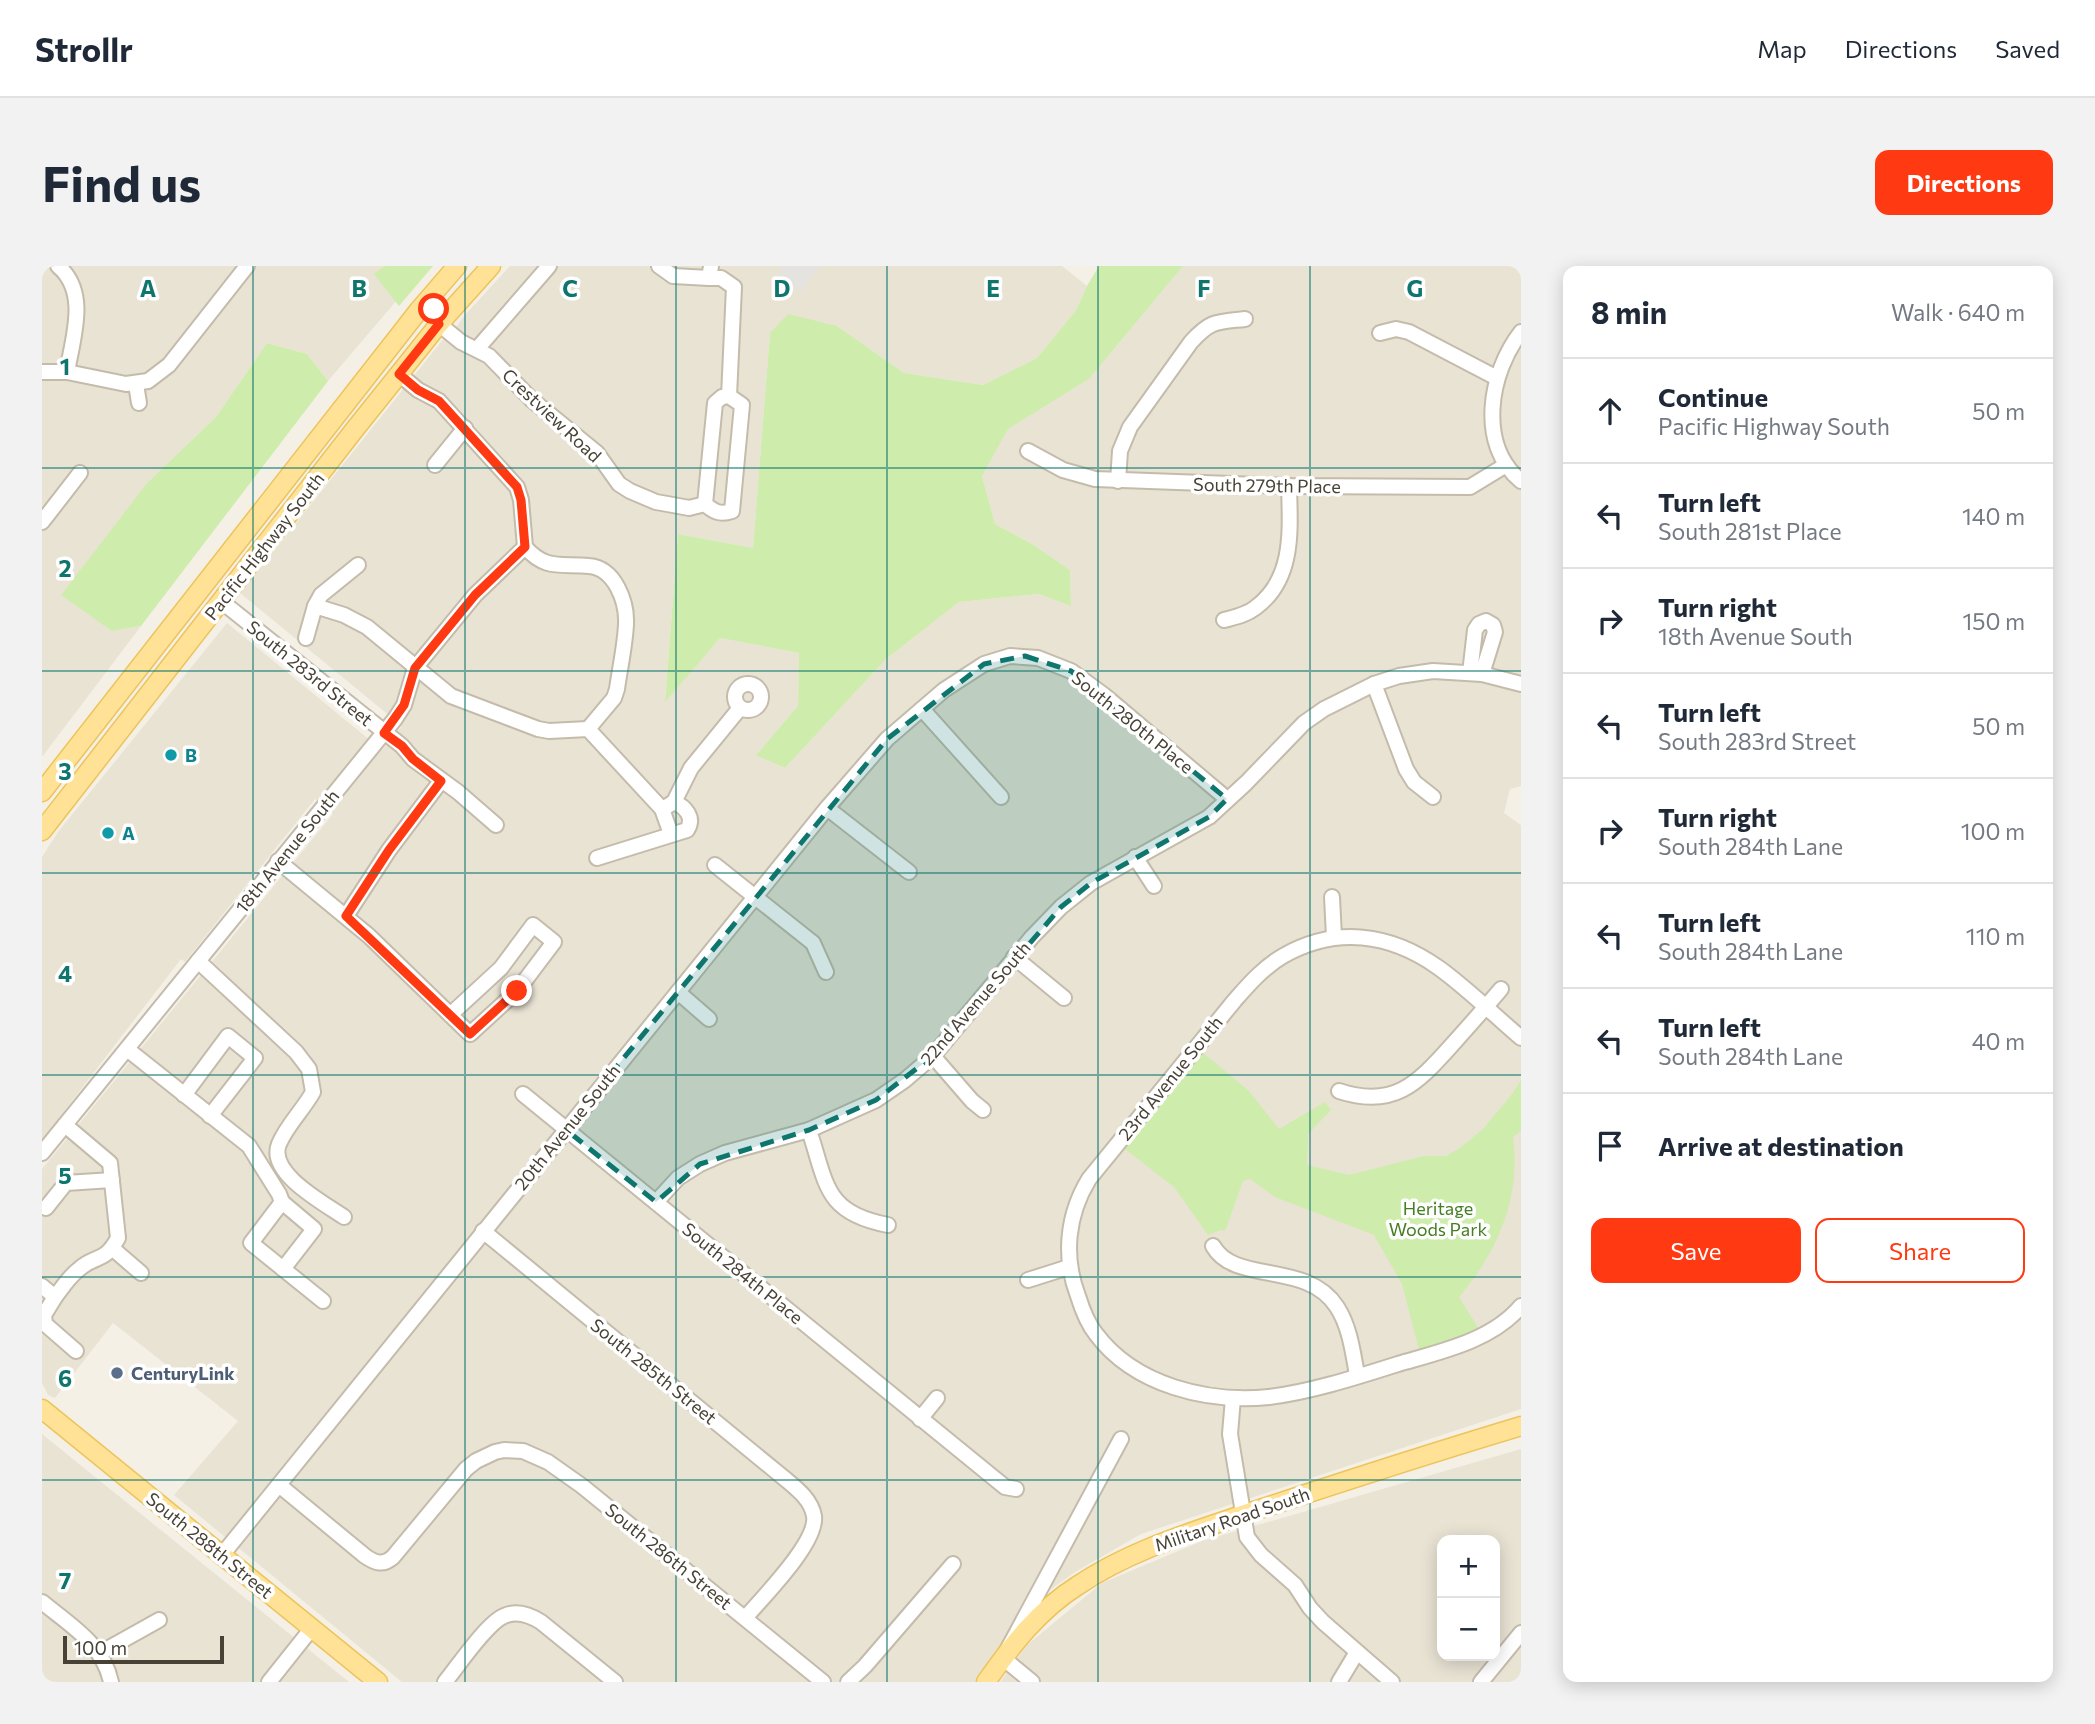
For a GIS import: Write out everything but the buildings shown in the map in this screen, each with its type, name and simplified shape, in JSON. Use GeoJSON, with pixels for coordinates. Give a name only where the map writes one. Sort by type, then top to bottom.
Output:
{"type":"FeatureCollection","features":[{"type":"Feature","properties":{"kind":"main road","name":"Pacific Highway South"},"geometry":{"type":"LineString","coordinates":[[42,792],[419,310],[457,266]]}},
{"type":"Feature","properties":{"kind":"main road"},"geometry":{"type":"LineString","coordinates":[[439,324],[434,309],[437,302],[467,266]]}},
{"type":"Feature","properties":{"kind":"main road","name":"Pacific Highway South"},"geometry":{"type":"LineString","coordinates":[[42,831],[399,374],[491,266]]}},
{"type":"Feature","properties":{"kind":"main road"},"geometry":{"type":"LineString","coordinates":[[221,601],[214,594],[214,590],[234,560],[253,522]]}},
{"type":"Feature","properties":{"kind":"main road","name":"South 288th Street"},"geometry":{"type":"LineString","coordinates":[[43,1411],[378,1682]]}},
{"type":"Feature","properties":{"kind":"main road","name":"Military Road South"},"geometry":{"type":"LineString","coordinates":[[986,1682],[1039,1616],[1074,1587],[1150,1546],[1521,1426]]}},
{"type":"Feature","properties":{"kind":"street"},"geometry":{"type":"LineString","coordinates":[[58,266],[64,271],[77,296],[76,321],[67,372]]}},
{"type":"Feature","properties":{"kind":"street"},"geometry":{"type":"LineString","coordinates":[[42,372],[67,372],[115,383],[136,384],[148,380],[169,365],[247,266]]}},
{"type":"Feature","properties":{"kind":"street"},"geometry":{"type":"LineString","coordinates":[[477,349],[549,266]]}},
{"type":"Feature","properties":{"kind":"street"},"geometry":{"type":"LineString","coordinates":[[659,266],[673,276],[684,278],[710,272]]}},
{"type":"Feature","properties":{"kind":"street","name":"Crestview Road"},"geometry":{"type":"LineString","coordinates":[[710,272],[734,287],[729,396]]}},
{"type":"Feature","properties":{"kind":"street"},"geometry":{"type":"LineString","coordinates":[[1118,481],[1120,451],[1130,426],[1191,342],[1212,323],[1245,318]]}},
{"type":"Feature","properties":{"kind":"street","name":"Crestview Road"},"geometry":{"type":"LineString","coordinates":[[439,324],[461,342],[497,363],[533,400],[597,453],[620,484],[630,491],[656,502],[689,508],[705,504]]}},
{"type":"Feature","properties":{"kind":"street"},"geometry":{"type":"LineString","coordinates":[[1380,333],[1396,329],[1409,332],[1497,378]]}},
{"type":"Feature","properties":{"kind":"street"},"geometry":{"type":"LineString","coordinates":[[1521,332],[1505,356],[1492,402],[1497,444],[1506,465],[1521,481]]}},
{"type":"Feature","properties":{"kind":"street"},"geometry":{"type":"LineString","coordinates":[[399,374],[418,390],[439,401],[517,487],[521,500],[525,547],[552,565],[598,567],[609,575],[620,594],[626,626],[617,689],[614,698],[588,729]]}},
{"type":"Feature","properties":{"kind":"street"},"geometry":{"type":"LineString","coordinates":[[136,384],[139,402]]}},
{"type":"Feature","properties":{"kind":"street","name":"Crestview Road"},"geometry":{"type":"LineString","coordinates":[[729,396],[742,405],[732,511],[713,512],[705,504],[715,403],[722,397],[729,396]]}},
{"type":"Feature","properties":{"kind":"street"},"geometry":{"type":"LineString","coordinates":[[435,465],[464,428]]}},
{"type":"Feature","properties":{"kind":"street","name":"South 279th Place"},"geometry":{"type":"LineString","coordinates":[[1028,451],[1063,470],[1095,479],[1118,481],[1470,487],[1506,465]]}},
{"type":"Feature","properties":{"kind":"street"},"geometry":{"type":"LineString","coordinates":[[42,523],[79,473]]}},
{"type":"Feature","properties":{"kind":"street"},"geometry":{"type":"LineString","coordinates":[[1224,620],[1255,608],[1281,576],[1290,537],[1289,486]]}},
{"type":"Feature","properties":{"kind":"street","name":"18th Avenue South"},"geometry":{"type":"LineString","coordinates":[[42,1153],[384,733],[404,705],[415,668],[475,595],[525,547]]}},
{"type":"Feature","properties":{"kind":"street"},"geometry":{"type":"LineString","coordinates":[[306,638],[321,595],[358,565]]}},
{"type":"Feature","properties":{"kind":"street","name":"South 283rd Street"},"geometry":{"type":"LineString","coordinates":[[221,601],[496,825]]}},
{"type":"Feature","properties":{"kind":"street"},"geometry":{"type":"LineString","coordinates":[[316,606],[344,615],[367,627],[442,690],[461,701],[549,731],[588,729],[668,806],[685,808],[691,818],[687,830],[680,834],[671,834],[597,858]]}},
{"type":"Feature","properties":{"kind":"street","name":"South 280th Place"},"geometry":{"type":"LineString","coordinates":[[922,709],[968,673],[997,659],[1025,656],[1049,661],[1071,671],[1105,696],[1227,799]]}},
{"type":"Feature","properties":{"kind":"street","name":"22nd Avenue South"},"geometry":{"type":"LineString","coordinates":[[656,1202],[678,1178],[699,1164],[725,1153],[809,1130],[876,1100],[905,1080],[933,1056],[1014,957],[1061,907],[1091,883],[1209,817],[1304,723],[1339,700],[1374,684],[1433,671],[1476,674],[1521,684]]}},
{"type":"Feature","properties":{"kind":"street"},"geometry":{"type":"LineString","coordinates":[[1374,684],[1406,769],[1414,782],[1433,797]]}},
{"type":"Feature","properties":{"kind":"street"},"geometry":{"type":"LineString","coordinates":[[671,834],[668,806],[691,768],[740,708]]}},
{"type":"Feature","properties":{"kind":"street"},"geometry":{"type":"LineString","coordinates":[[922,709],[1001,797]]}},
{"type":"Feature","properties":{"kind":"street","name":"20th Avenue South"},"geometry":{"type":"LineString","coordinates":[[222,1555],[754,896],[887,739],[922,709]]}},
{"type":"Feature","properties":{"kind":"street"},"geometry":{"type":"LineString","coordinates":[[346,916],[389,850],[441,781]]}},
{"type":"Feature","properties":{"kind":"street"},"geometry":{"type":"LineString","coordinates":[[827,808],[909,872]]}},
{"type":"Feature","properties":{"kind":"street"},"geometry":{"type":"LineString","coordinates":[[1135,857],[1154,886]]}},
{"type":"Feature","properties":{"kind":"street"},"geometry":{"type":"LineString","coordinates":[[278,861],[346,916],[450,1015],[470,1034],[517,991],[554,942],[533,925],[501,968],[450,1015]]}},
{"type":"Feature","properties":{"kind":"street"},"geometry":{"type":"LineString","coordinates":[[715,865],[813,943],[826,972]]}},
{"type":"Feature","properties":{"kind":"street"},"geometry":{"type":"LineString","coordinates":[[1332,897],[1334,937],[1355,936],[1397,944],[1416,954],[1439,969],[1521,1038]]}},
{"type":"Feature","properties":{"kind":"street","name":"23rd Avenue South"},"geometry":{"type":"LineString","coordinates":[[1069,1267],[1073,1214],[1081,1192],[1098,1167],[1254,979],[1282,957],[1309,944],[1334,937]]}},
{"type":"Feature","properties":{"kind":"street"},"geometry":{"type":"LineString","coordinates":[[1014,957],[1064,998]]}},
{"type":"Feature","properties":{"kind":"street"},"geometry":{"type":"LineString","coordinates":[[198,961],[296,1052],[309,1069],[313,1092],[279,1145],[276,1158],[283,1171],[301,1187],[344,1217]]}},
{"type":"Feature","properties":{"kind":"street"},"geometry":{"type":"LineString","coordinates":[[1339,1091],[1357,1097],[1371,1097],[1386,1095],[1410,1086],[1430,1069],[1502,989]]}},
{"type":"Feature","properties":{"kind":"street"},"geometry":{"type":"LineString","coordinates":[[678,992],[709,1019]]}},
{"type":"Feature","properties":{"kind":"street"},"geometry":{"type":"LineString","coordinates":[[184,1095],[228,1036],[255,1058],[210,1116]]}},
{"type":"Feature","properties":{"kind":"street"},"geometry":{"type":"LineString","coordinates":[[127,1049],[249,1146],[282,1202],[314,1229],[283,1269]]}},
{"type":"Feature","properties":{"kind":"street"},"geometry":{"type":"LineString","coordinates":[[933,1056],[983,1110]]}},
{"type":"Feature","properties":{"kind":"street","name":"South 284th Place"},"geometry":{"type":"LineString","coordinates":[[523,1094],[920,1419],[1005,1487],[1016,1489]]}},
{"type":"Feature","properties":{"kind":"street"},"geometry":{"type":"LineString","coordinates":[[65,1125],[110,1163],[118,1238],[107,1255],[77,1270],[44,1315],[45,1324],[76,1351]]}},
{"type":"Feature","properties":{"kind":"street"},"geometry":{"type":"LineString","coordinates":[[809,1130],[826,1185],[836,1202],[863,1220],[888,1225]]}},
{"type":"Feature","properties":{"kind":"street"},"geometry":{"type":"LineString","coordinates":[[46,1208],[66,1183],[112,1180]]}},
{"type":"Feature","properties":{"kind":"street"},"geometry":{"type":"LineString","coordinates":[[282,1202],[251,1243],[323,1301]]}},
{"type":"Feature","properties":{"kind":"street","name":"South 285th Street"},"geometry":{"type":"LineString","coordinates":[[483,1231],[784,1478],[806,1500],[814,1519],[809,1538],[746,1617]]}},
{"type":"Feature","properties":{"kind":"street"},"geometry":{"type":"LineString","coordinates":[[1213,1245],[1222,1257],[1240,1266],[1306,1281],[1325,1294],[1338,1309],[1343,1320],[1357,1376]]}},
{"type":"Feature","properties":{"kind":"street"},"geometry":{"type":"LineString","coordinates":[[113,1248],[141,1273]]}},
{"type":"Feature","properties":{"kind":"street"},"geometry":{"type":"LineString","coordinates":[[1028,1280],[1069,1267],[1082,1309],[1096,1334],[1112,1352],[1159,1382],[1184,1390],[1233,1398],[1302,1391],[1357,1376],[1455,1346],[1518,1316]]}},
{"type":"Feature","properties":{"kind":"street"},"geometry":{"type":"LineString","coordinates":[[42,1286],[55,1297]]}},
{"type":"Feature","properties":{"kind":"street"},"geometry":{"type":"LineString","coordinates":[[920,1419],[937,1398]]}},
{"type":"Feature","properties":{"kind":"street"},"geometry":{"type":"LineString","coordinates":[[1233,1398],[1230,1434],[1247,1537],[1253,1546],[1287,1576],[1323,1622],[1392,1682]]}},
{"type":"Feature","properties":{"kind":"street"},"geometry":{"type":"LineString","coordinates":[[1032,1682],[1003,1658],[1121,1439]]}},
{"type":"Feature","properties":{"kind":"street","name":"South 286th Street"},"geometry":{"type":"LineString","coordinates":[[279,1485],[365,1556],[375,1562],[385,1563],[394,1557],[466,1469],[487,1455],[504,1450],[535,1455],[565,1474],[746,1617],[823,1682]]}},
{"type":"Feature","properties":{"kind":"street"},"geometry":{"type":"LineString","coordinates":[[848,1682],[865,1667],[953,1564]]}},
{"type":"Feature","properties":{"kind":"street"},"geometry":{"type":"LineString","coordinates":[[42,1602],[90,1641],[108,1668],[111,1682]]}},
{"type":"Feature","properties":{"kind":"street"},"geometry":{"type":"LineString","coordinates":[[445,1682],[498,1619],[511,1613],[529,1616],[541,1622],[615,1682]]}},
{"type":"Feature","properties":{"kind":"street"},"geometry":{"type":"LineString","coordinates":[[100,1653],[159,1620]]}},
{"type":"Feature","properties":{"kind":"street"},"geometry":{"type":"LineString","coordinates":[[269,1682],[312,1628]]}},
{"type":"Feature","properties":{"kind":"street"},"geometry":{"type":"LineString","coordinates":[[1481,1682],[1521,1633]]}},
{"type":"Feature","properties":{"kind":"street"},"geometry":{"type":"LineString","coordinates":[[1339,1682],[1357,1652]]}},
{"type":"Feature","properties":{"kind":"highlighted area"},"geometry":{"type":"Polygon","coordinates":[[[1025,656],[1071,671],[1227,799],[1209,817],[1091,883],[1061,907],[933,1056],[876,1100],[809,1130],[700,1164],[656,1202],[565,1129],[887,739],[984,664],[1025,656]]]}},
{"type":"Feature","properties":{"kind":"shaded area"},"geometry":{"type":"Polygon","coordinates":[[[42,266],[426,266],[328,381],[307,354],[267,343],[216,417],[148,482],[112,631],[141,626],[42,757],[42,266]]]}},
{"type":"Feature","properties":{"kind":"shaded area"},"geometry":{"type":"Polygon","coordinates":[[[510,266],[1062,266],[1087,286],[1076,310],[1037,358],[983,385],[904,373],[837,326],[770,333],[753,548],[678,534],[665,700],[720,638],[799,653],[798,706],[757,754],[785,768],[886,659],[959,602],[1039,594],[1071,606],[1070,570],[1032,544],[995,524],[982,476],[1007,429],[1089,379],[1183,266],[1521,266],[1521,786],[1510,789],[1504,813],[1521,825],[1521,1409],[1141,1534],[1075,1572],[1027,1606],[975,1682],[402,1682],[174,1495],[238,1421],[113,1323],[55,1398],[48,1395],[42,1383],[42,1169],[333,814],[315,799],[185,962],[181,959],[42,1140],[42,857],[58,832],[227,623],[382,750],[402,726],[240,593],[441,342],[510,266]]]}},
{"type":"Feature","properties":{"kind":"shaded area"},"geometry":{"type":"Polygon","coordinates":[[[783,266],[820,266],[801,292],[778,273],[783,266]]]}},
{"type":"Feature","properties":{"kind":"shaded area"},"geometry":{"type":"Polygon","coordinates":[[[42,1434],[349,1682],[42,1682],[42,1434]]]}},
{"type":"Feature","properties":{"kind":"shaded area"},"geometry":{"type":"Polygon","coordinates":[[[1521,1449],[1521,1682],[1000,1682],[1027,1645],[1102,1583],[1202,1541],[1521,1449]]]}},
{"type":"Feature","properties":{"kind":"green space"},"geometry":{"type":"Polygon","coordinates":[[[385,266],[433,266],[399,306],[374,274],[385,266]]]}},
{"type":"Feature","properties":{"kind":"green space"},"geometry":{"type":"Polygon","coordinates":[[[1099,266],[1183,266],[1089,379],[1008,429],[982,476],[995,524],[1032,544],[1070,570],[1071,606],[1039,594],[959,602],[886,659],[785,768],[756,755],[798,706],[799,653],[720,638],[665,702],[678,534],[753,548],[770,333],[788,314],[837,326],[904,373],[983,385],[1037,358],[1076,310],[1099,266]]]}},
{"type":"Feature","properties":{"kind":"green space"},"geometry":{"type":"Polygon","coordinates":[[[267,343],[307,354],[328,381],[141,626],[112,631],[61,595],[148,482],[216,417],[267,343]]]}},
{"type":"Feature","properties":{"kind":"green space","name":"Heritage Woods Park"},"geometry":{"type":"Polygon","coordinates":[[[1196,1047],[1249,1091],[1279,1129],[1325,1102],[1331,1110],[1308,1134],[1307,1165],[1349,1175],[1424,1156],[1446,1156],[1483,1129],[1521,1080],[1521,1131],[1513,1137],[1513,1181],[1504,1223],[1485,1261],[1459,1297],[1482,1334],[1421,1357],[1402,1284],[1374,1235],[1275,1197],[1250,1179],[1243,1181],[1225,1231],[1208,1235],[1174,1187],[1117,1143],[1196,1047]]]}},
{"type":"Feature","properties":{"kind":"place","name":"B"},"geometry":{"type":"Point","coordinates":[171,755]}},
{"type":"Feature","properties":{"kind":"place","name":"A"},"geometry":{"type":"Point","coordinates":[108,833]}},
{"type":"Feature","properties":{"kind":"place","name":"CenturyLink"},"geometry":{"type":"Point","coordinates":[117,1373]}},
{"type":"Feature","properties":{"kind":"route"},"geometry":{"type":"LineString","coordinates":[[434,309],[439,324],[399,374],[426,396],[439,401],[517,487],[521,500],[525,547],[475,595],[415,668],[404,705],[384,733],[441,781],[389,850],[346,916],[470,1034],[517,991]]}}]}
